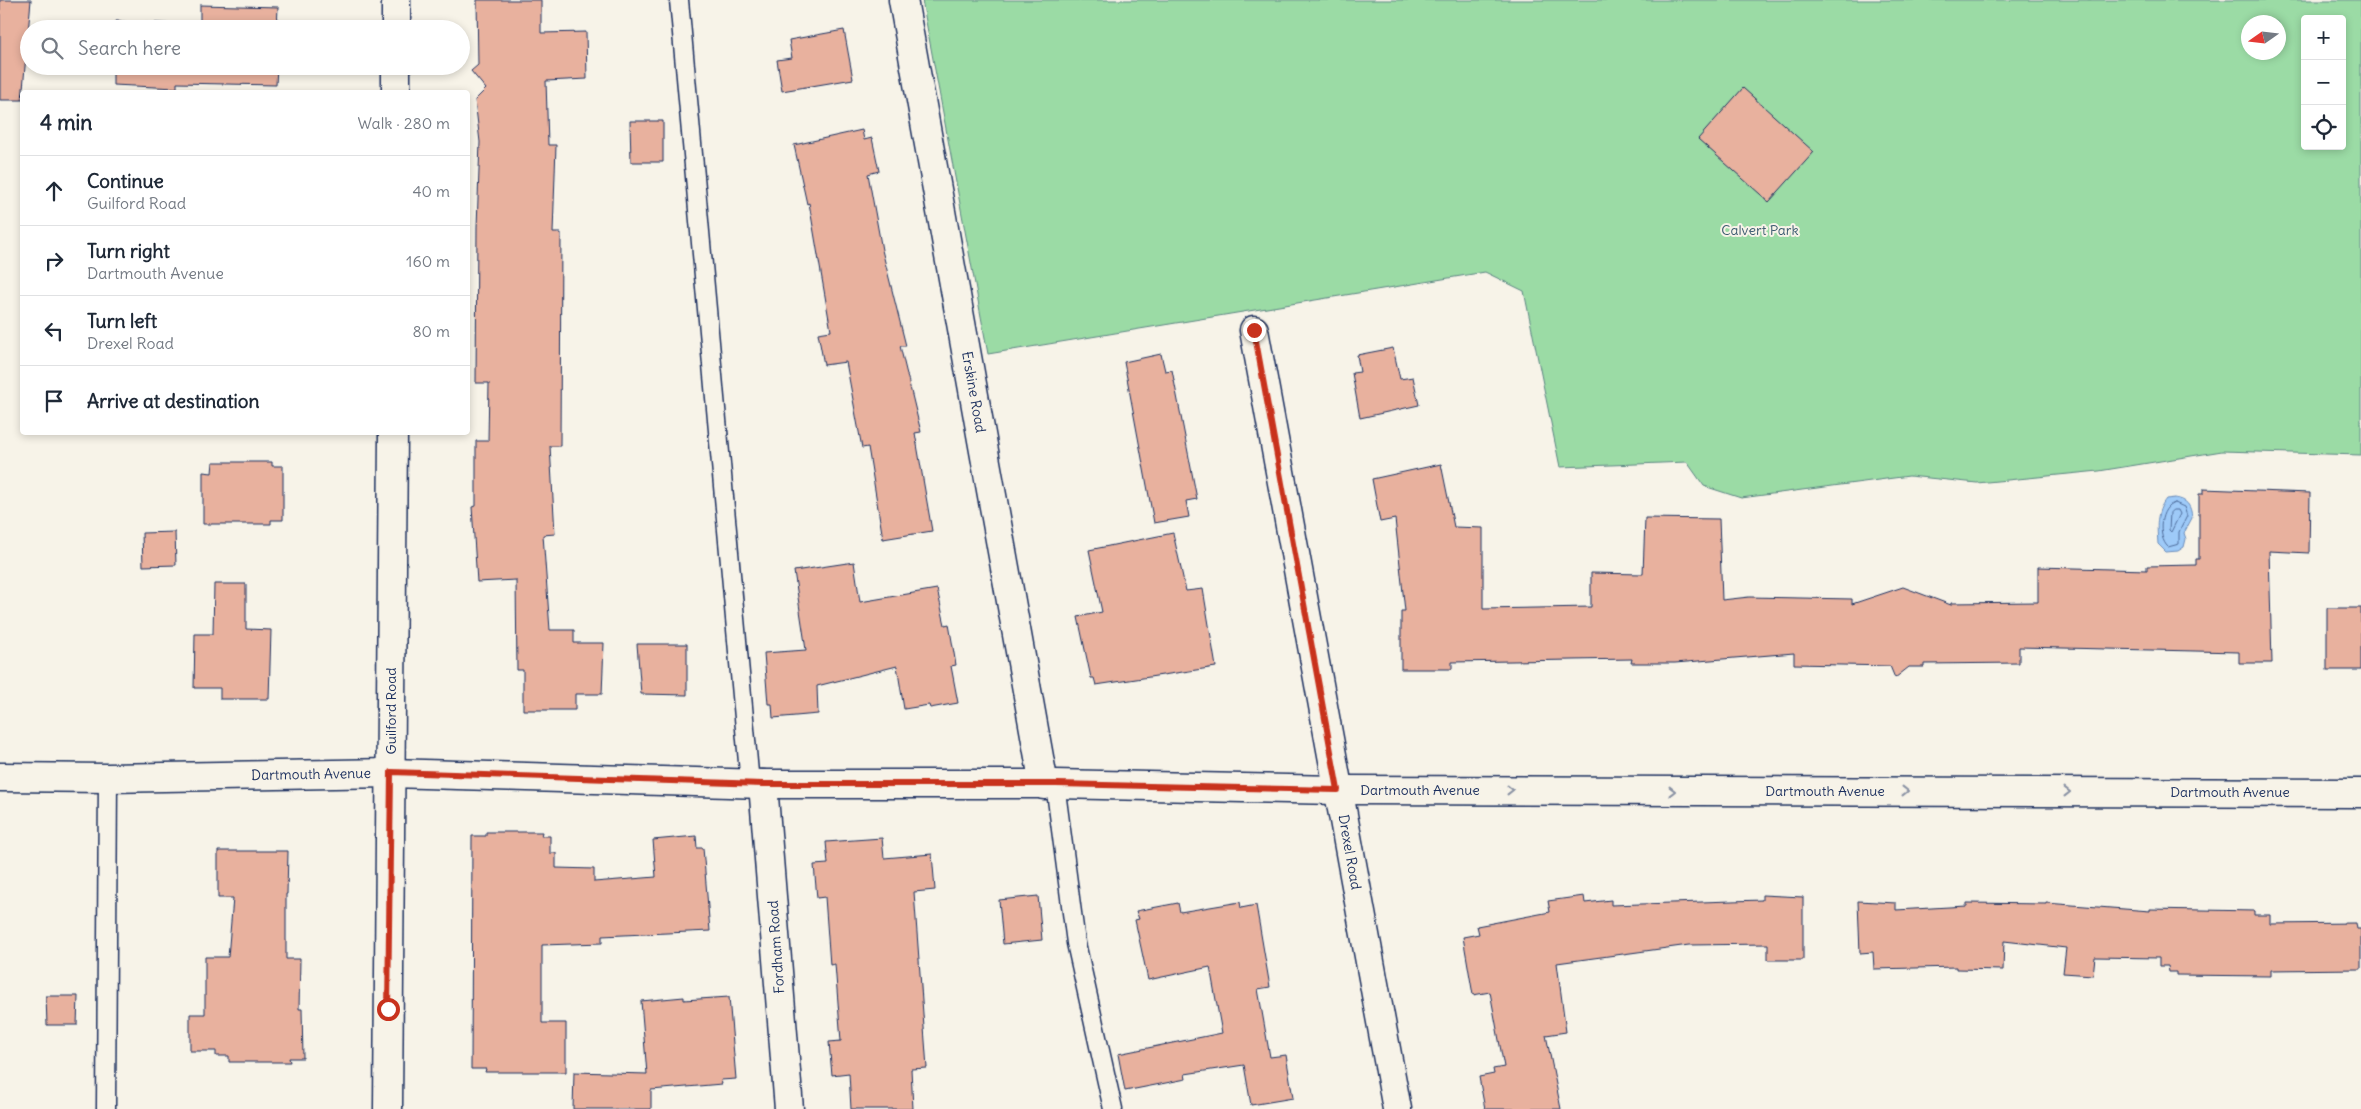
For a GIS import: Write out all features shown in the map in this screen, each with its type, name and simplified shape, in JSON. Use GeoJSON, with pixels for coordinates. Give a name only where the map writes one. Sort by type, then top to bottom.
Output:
{"type":"FeatureCollection","features":[{"type":"Feature","properties":{"kind":"street"},"geometry":{"type":"LineString","coordinates":[[396,0],[396,20]]}},
{"type":"Feature","properties":{"kind":"street","name":"Erskine Road"},"geometry":{"type":"LineString","coordinates":[[903,0],[1050,785]]}},
{"type":"Feature","properties":{"kind":"street"},"geometry":{"type":"LineString","coordinates":[[396,75],[396,90]]}},
{"type":"Feature","properties":{"kind":"street","name":"Drexel Road"},"geometry":{"type":"LineString","coordinates":[[1254,330],[1397,1109]]}},
{"type":"Feature","properties":{"kind":"street","name":"Guilford Road"},"geometry":{"type":"LineString","coordinates":[[388,1109],[393,435]]}},
{"type":"Feature","properties":{"kind":"street","name":"Dartmouth Avenue"},"geometry":{"type":"LineString","coordinates":[[0,777],[108,778],[391,772],[757,784],[1050,785],[1338,790],[2361,793]]}},
{"type":"Feature","properties":{"kind":"street","name":"Fordham Road"},"geometry":{"type":"LineString","coordinates":[[757,784],[789,1109]]}},
{"type":"Feature","properties":{"kind":"lane"},"geometry":{"type":"LineString","coordinates":[[679,0],[757,784]]}},
{"type":"Feature","properties":{"kind":"lane"},"geometry":{"type":"LineString","coordinates":[[106,1109],[108,778]]}},
{"type":"Feature","properties":{"kind":"lane"},"geometry":{"type":"LineString","coordinates":[[1050,785],[1076,943],[1113,1109]]}},
{"type":"Feature","properties":{"kind":"green space","name":"Calvert Park"},"geometry":{"type":"Polygon","coordinates":[[[922,0],[2361,0],[2361,455],[2222,451],[2099,471],[1977,483],[1909,476],[1741,498],[1704,486],[1687,462],[1560,467],[1524,291],[1485,272],[988,354],[922,0]]]}},
{"type":"Feature","properties":{"kind":"water"},"geometry":{"type":"Polygon","coordinates":[[[2175,498],[2183,500],[2188,504],[2192,518],[2184,533],[2186,539],[2184,547],[2178,551],[2166,552],[2158,544],[2158,515],[2166,499],[2175,498]]]}},
{"type":"Feature","properties":{"kind":"building"},"geometry":{"type":"Polygon","coordinates":[[[0,0],[31,0],[29,20],[20,20],[20,75],[24,75],[23,90],[20,90],[20,100],[0,100],[0,0]]]}},
{"type":"Feature","properties":{"kind":"building"},"geometry":{"type":"Polygon","coordinates":[[[477,0],[541,0],[541,33],[586,32],[587,79],[546,81],[548,145],[556,145],[553,233],[561,233],[560,446],[550,446],[555,534],[543,535],[550,630],[574,630],[574,643],[604,643],[602,694],[575,694],[575,710],[523,710],[523,670],[517,670],[516,580],[477,582],[472,507],[476,506],[476,441],[488,441],[489,383],[476,383],[477,227],[480,142],[475,100],[486,89],[471,71],[478,65],[477,0]]]}},
{"type":"Feature","properties":{"kind":"building"},"geometry":{"type":"Polygon","coordinates":[[[200,5],[278,7],[277,20],[200,20],[200,5]]]}},
{"type":"Feature","properties":{"kind":"building"},"geometry":{"type":"Polygon","coordinates":[[[844,30],[853,79],[782,91],[777,60],[792,58],[789,40],[844,30]]]}},
{"type":"Feature","properties":{"kind":"building"},"geometry":{"type":"Polygon","coordinates":[[[113,75],[277,75],[276,85],[177,83],[177,88],[113,85],[113,75]]]}},
{"type":"Feature","properties":{"kind":"building"},"geometry":{"type":"Polygon","coordinates":[[[1743,88],[1814,152],[1769,202],[1698,139],[1743,88]]]}},
{"type":"Feature","properties":{"kind":"building"},"geometry":{"type":"Polygon","coordinates":[[[630,121],[663,121],[663,162],[631,162],[630,121]]]}},
{"type":"Feature","properties":{"kind":"building"},"geometry":{"type":"Polygon","coordinates":[[[862,130],[864,140],[872,138],[879,171],[868,174],[882,250],[906,346],[900,346],[921,432],[915,433],[932,531],[883,539],[868,447],[862,448],[846,362],[824,365],[818,333],[831,331],[809,203],[807,204],[794,145],[862,130]]]}},
{"type":"Feature","properties":{"kind":"building"},"geometry":{"type":"Polygon","coordinates":[[[1393,348],[1400,379],[1413,377],[1419,405],[1360,418],[1352,373],[1360,372],[1357,355],[1393,348]]]}},
{"type":"Feature","properties":{"kind":"building"},"geometry":{"type":"Polygon","coordinates":[[[1161,354],[1165,371],[1172,370],[1197,499],[1186,501],[1189,517],[1154,523],[1124,362],[1161,354]]]}},
{"type":"Feature","properties":{"kind":"building"},"geometry":{"type":"Polygon","coordinates":[[[213,462],[272,462],[272,466],[283,466],[283,520],[271,520],[271,524],[203,524],[203,472],[212,473],[213,462]]]}},
{"type":"Feature","properties":{"kind":"building"},"geometry":{"type":"Polygon","coordinates":[[[1441,464],[1454,527],[1483,528],[1483,609],[1591,607],[1591,573],[1643,574],[1645,518],[1719,519],[1722,600],[1749,597],[1852,599],[1852,604],[1903,587],[1951,605],[1951,603],[2038,602],[2038,567],[2147,570],[2147,566],[2196,565],[2196,559],[2199,559],[2199,494],[2203,494],[2203,489],[2310,493],[2309,553],[2269,551],[2272,663],[2239,663],[2239,652],[2019,647],[2019,663],[1924,664],[1924,667],[1909,667],[1895,678],[1890,666],[1794,664],[1794,653],[1675,663],[1631,663],[1632,659],[1452,662],[1452,669],[1401,669],[1401,611],[1405,611],[1395,519],[1380,522],[1372,479],[1441,464]]]}},
{"type":"Feature","properties":{"kind":"building"},"geometry":{"type":"Polygon","coordinates":[[[175,532],[176,565],[143,566],[142,533],[175,532]]]}},
{"type":"Feature","properties":{"kind":"building"},"geometry":{"type":"Polygon","coordinates":[[[1173,533],[1186,591],[1203,589],[1216,667],[1096,685],[1094,678],[1091,678],[1078,617],[1102,612],[1089,550],[1173,533]]]}},
{"type":"Feature","properties":{"kind":"building"},"geometry":{"type":"Polygon","coordinates":[[[854,562],[860,602],[937,589],[945,625],[949,624],[956,665],[951,666],[958,703],[930,708],[929,705],[904,709],[897,666],[817,686],[818,714],[773,718],[772,704],[768,704],[764,653],[806,650],[794,571],[854,562]]]}},
{"type":"Feature","properties":{"kind":"building"},"geometry":{"type":"Polygon","coordinates":[[[214,584],[246,584],[246,629],[271,630],[269,699],[220,699],[220,688],[194,688],[195,634],[213,634],[214,584]]]}},
{"type":"Feature","properties":{"kind":"building"},"geometry":{"type":"Polygon","coordinates":[[[2327,608],[2361,608],[2361,670],[2327,670],[2327,608]]]}},
{"type":"Feature","properties":{"kind":"building"},"geometry":{"type":"Polygon","coordinates":[[[637,644],[687,644],[687,695],[641,694],[637,644]]]}},
{"type":"Feature","properties":{"kind":"building"},"geometry":{"type":"Polygon","coordinates":[[[486,832],[542,832],[541,836],[550,836],[550,853],[556,853],[556,868],[594,869],[594,882],[656,877],[653,840],[696,836],[697,848],[703,848],[710,931],[602,936],[602,943],[542,945],[542,1023],[566,1023],[566,1072],[485,1072],[486,1069],[471,1069],[472,836],[486,836],[486,832]]]}},
{"type":"Feature","properties":{"kind":"building"},"geometry":{"type":"Polygon","coordinates":[[[882,838],[884,858],[932,854],[935,890],[914,892],[927,1068],[911,1069],[913,1109],[851,1109],[849,1073],[832,1075],[829,1042],[841,1041],[835,964],[830,965],[825,897],[817,898],[814,865],[828,864],[826,842],[882,838]]]}},
{"type":"Feature","properties":{"kind":"building"},"geometry":{"type":"Polygon","coordinates":[[[218,851],[288,851],[286,959],[300,959],[299,1009],[302,1009],[303,1058],[289,1058],[290,1062],[229,1062],[229,1056],[216,1056],[216,1051],[190,1051],[190,1014],[205,1014],[205,957],[228,957],[233,898],[218,898],[218,851]]]}},
{"type":"Feature","properties":{"kind":"building"},"geometry":{"type":"Polygon","coordinates":[[[1762,895],[1803,897],[1803,960],[1768,960],[1768,944],[1689,945],[1557,963],[1566,1032],[1546,1035],[1561,1109],[1485,1109],[1479,1077],[1494,1074],[1493,1069],[1504,1067],[1490,992],[1473,995],[1463,937],[1479,934],[1477,926],[1550,912],[1548,901],[1584,896],[1585,903],[1611,900],[1611,905],[1762,900],[1762,895]]]}},
{"type":"Feature","properties":{"kind":"building"},"geometry":{"type":"Polygon","coordinates":[[[1038,896],[1042,940],[1003,944],[999,900],[1038,896]]]}},
{"type":"Feature","properties":{"kind":"building"},"geometry":{"type":"Polygon","coordinates":[[[1858,901],[1896,903],[1896,910],[1967,906],[1967,903],[2046,903],[2150,911],[2150,909],[2254,911],[2254,915],[2270,915],[2270,924],[2356,923],[2357,929],[2361,929],[2361,969],[2271,970],[2271,976],[2176,975],[2176,972],[2169,972],[2168,966],[2159,966],[2159,958],[2095,957],[2093,975],[2063,973],[2066,948],[2004,941],[2003,970],[1956,969],[1956,967],[1874,969],[1873,952],[1860,953],[1858,901]]]}},
{"type":"Feature","properties":{"kind":"building"},"geometry":{"type":"Polygon","coordinates":[[[1240,902],[1241,908],[1256,905],[1270,987],[1258,989],[1270,1057],[1286,1055],[1293,1098],[1251,1105],[1244,1065],[1185,1074],[1186,1079],[1125,1091],[1118,1054],[1222,1033],[1210,967],[1148,980],[1135,920],[1139,919],[1136,911],[1178,903],[1180,912],[1240,902]]]}},
{"type":"Feature","properties":{"kind":"building"},"geometry":{"type":"Polygon","coordinates":[[[46,996],[78,996],[77,1025],[47,1025],[46,996]]]}},
{"type":"Feature","properties":{"kind":"building"},"geometry":{"type":"Polygon","coordinates":[[[684,997],[684,1000],[729,997],[736,1079],[721,1080],[722,1084],[651,1090],[651,1109],[573,1109],[574,1072],[647,1074],[641,1001],[684,997]]]}},
{"type":"Feature","properties":{"kind":"route"},"geometry":{"type":"LineString","coordinates":[[388,1009],[391,772],[763,784],[1056,784],[1338,790],[1254,330]]}}]}
